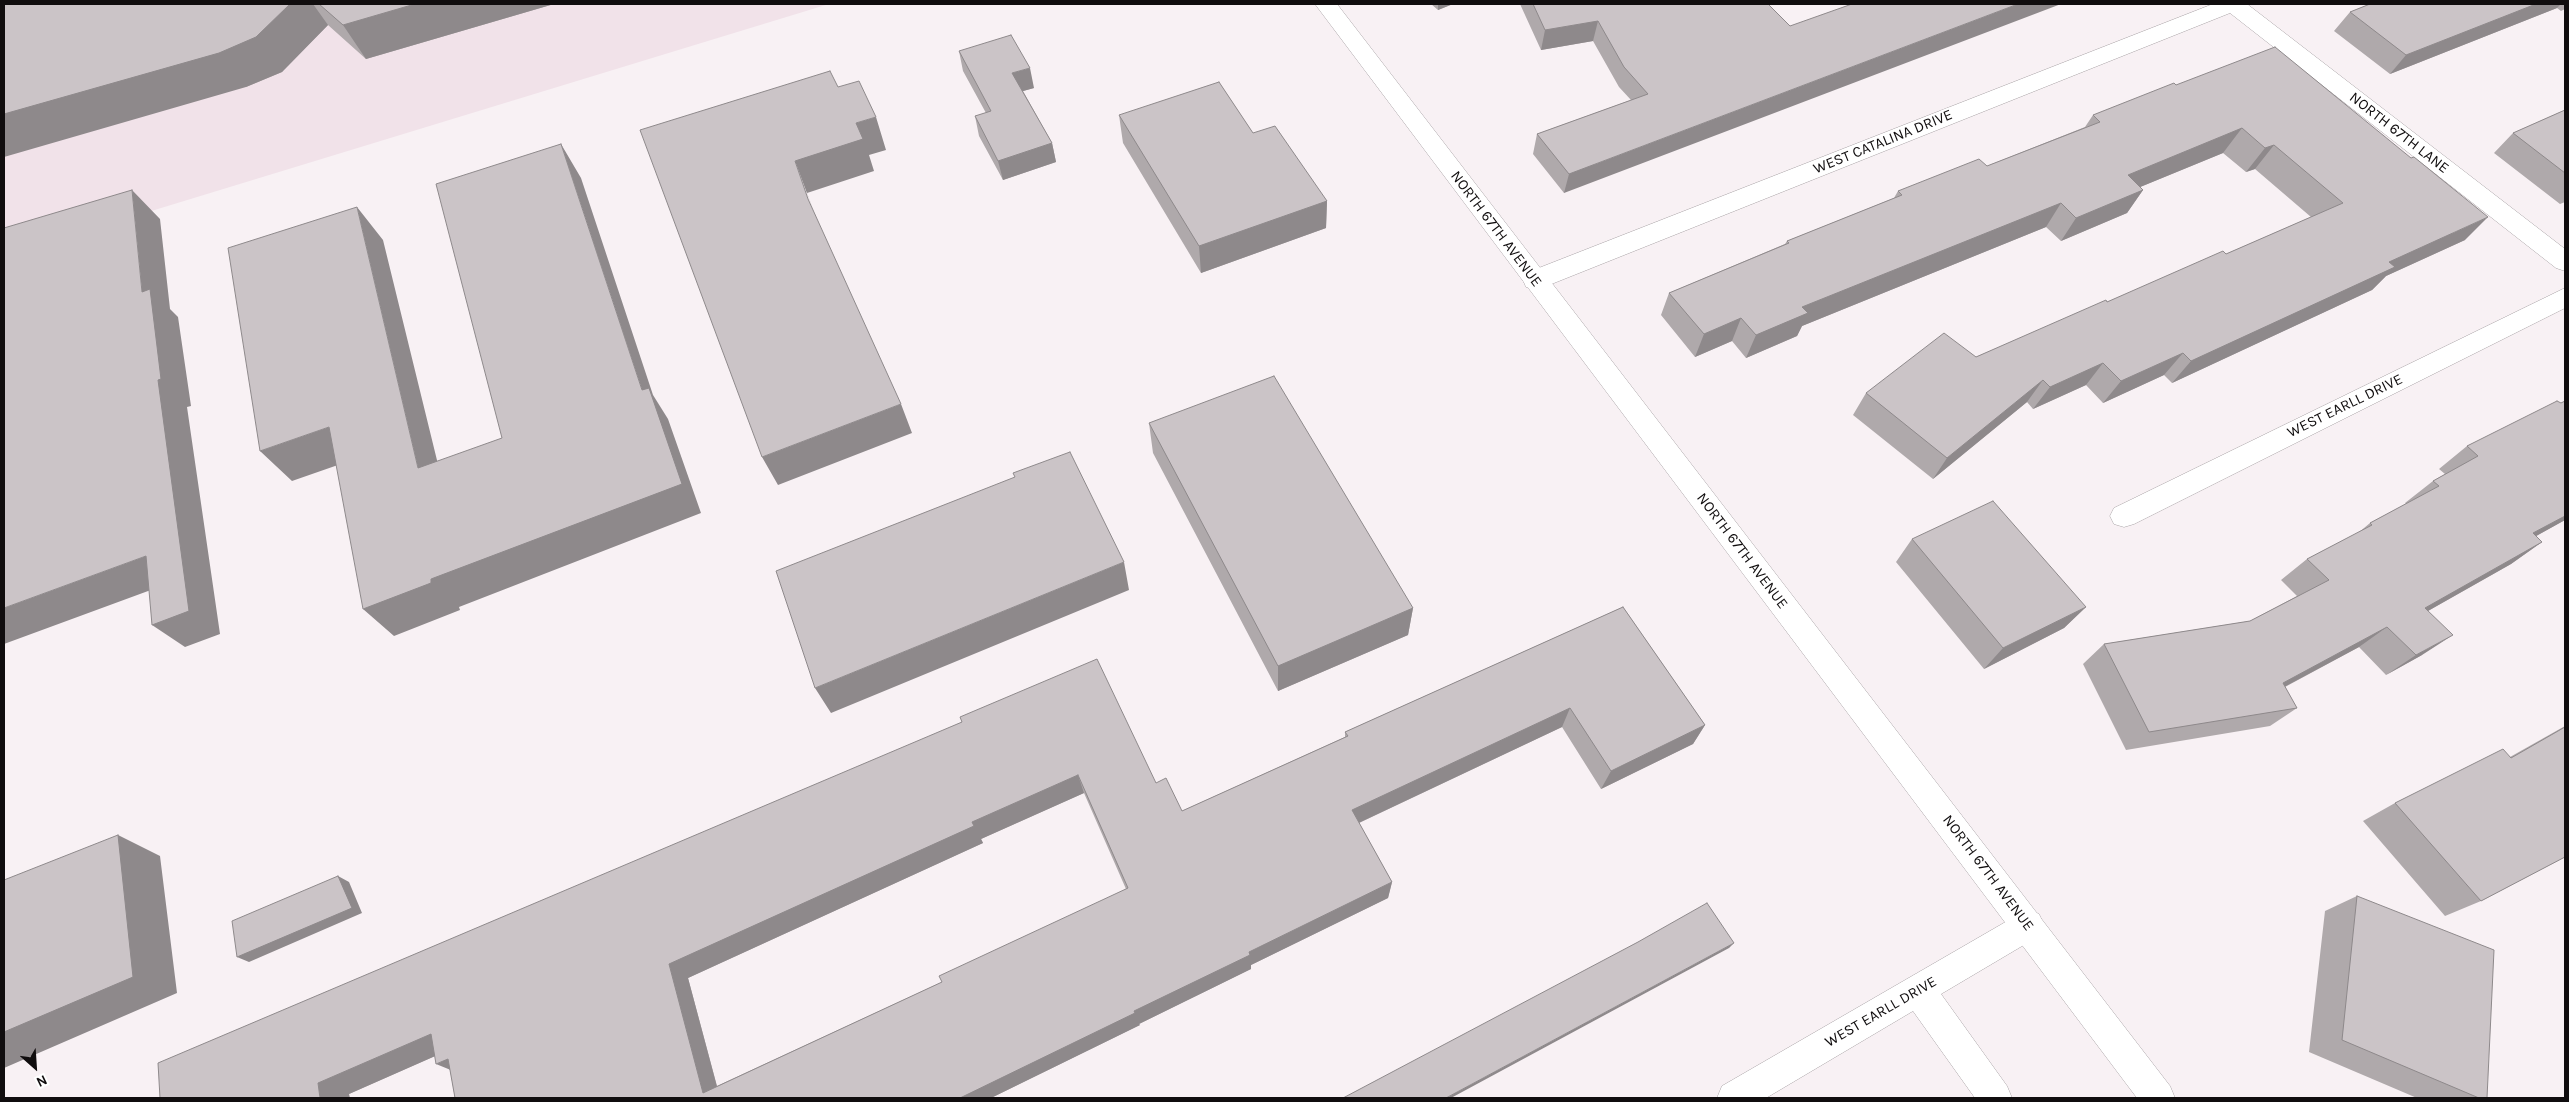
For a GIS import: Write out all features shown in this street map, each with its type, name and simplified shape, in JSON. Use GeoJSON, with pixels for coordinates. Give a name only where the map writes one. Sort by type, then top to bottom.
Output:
{"type":"FeatureCollection","features":[{"type":"Feature","properties":{"kind":"street","name":"NORTH 67TH AVENUE"},"geometry":{"type":"LineString","coordinates":[[1326,4],[1534,280],[2158,1098]]}},
{"type":"Feature","properties":{"kind":"street","name":"WEST CATALINA DRIVE"},"geometry":{"type":"LineString","coordinates":[[1534,280],[2232,4]]}},
{"type":"Feature","properties":{"kind":"street","name":"NORTH 67TH LANE"},"geometry":{"type":"LineString","coordinates":[[2232,4],[2565,262]]}},
{"type":"Feature","properties":{"kind":"street","name":"WEST EARLL DRIVE"},"geometry":{"type":"LineString","coordinates":[[2124,516],[2565,297]]}},
{"type":"Feature","properties":{"kind":"street","name":"WEST EARLL DRIVE"},"geometry":{"type":"LineString","coordinates":[[1734,1098],[2028,926]]}},
{"type":"Feature","properties":{"kind":"street"},"geometry":{"type":"LineString","coordinates":[[1918,990],[1995,1098]]}},
{"type":"Feature","properties":{"kind":"shaded area"},"geometry":{"type":"Polygon","coordinates":[[[4,4],[829,4],[4,256],[4,4]]]}},
{"type":"Feature","properties":{"kind":"building"},"geometry":{"type":"Polygon","coordinates":[[[4,4],[290,4],[256,37],[219,53],[4,114],[4,4]]]}},
{"type":"Feature","properties":{"kind":"building"},"geometry":{"type":"Polygon","coordinates":[[[319,4],[415,4],[343,25],[319,4]]]}},
{"type":"Feature","properties":{"kind":"building"},"geometry":{"type":"Polygon","coordinates":[[[1533,4],[1768,4],[1790,26],[1852,4],[2018,4],[1569,174],[1537,134],[1648,94],[1624,67],[1598,21],[1545,30],[1533,4]]]}},
{"type":"Feature","properties":{"kind":"building"},"geometry":{"type":"Polygon","coordinates":[[[2370,4],[2536,4],[2406,55],[2350,12],[2370,4]]]}},
{"type":"Feature","properties":{"kind":"building"},"geometry":{"type":"Polygon","coordinates":[[[1011,35],[1030,68],[1012,73],[1052,143],[998,161],[975,116],[991,111],[959,51],[1011,35]]]}},
{"type":"Feature","properties":{"kind":"building"},"geometry":{"type":"Polygon","coordinates":[[[2275,47],[2411,158],[2414,157],[2488,217],[2389,262],[2395,267],[2191,361],[2183,353],[2121,381],[2103,363],[2050,387],[2043,380],[1947,458],[1866,393],[1944,333],[1976,357],[2106,300],[2107,302],[2223,251],[2226,254],[2343,203],[2274,145],[2265,148],[2242,128],[2128,175],[2143,190],[2076,218],[2061,203],[1802,307],[1808,313],[1756,335],[1741,318],[1704,334],[1669,293],[1789,243],[1787,241],[1902,195],[1898,191],[1979,159],[1987,166],[2100,122],[2093,115],[2174,83],[2176,85],[2275,47]]]}},
{"type":"Feature","properties":{"kind":"building"},"geometry":{"type":"Polygon","coordinates":[[[830,71],[838,87],[859,81],[876,117],[856,123],[863,139],[795,161],[808,199],[901,404],[762,457],[640,130],[830,71]]]}},
{"type":"Feature","properties":{"kind":"building"},"geometry":{"type":"Polygon","coordinates":[[[1219,82],[1253,133],[1275,126],[1327,201],[1199,246],[1119,115],[1219,82]]]}},
{"type":"Feature","properties":{"kind":"building"},"geometry":{"type":"Polygon","coordinates":[[[2565,110],[2565,173],[2513,133],[2565,110]]]}},
{"type":"Feature","properties":{"kind":"building"},"geometry":{"type":"Polygon","coordinates":[[[561,144],[642,390],[649,388],[682,484],[431,579],[431,583],[363,609],[329,427],[260,451],[228,248],[357,207],[418,468],[502,438],[436,184],[561,144]]]}},
{"type":"Feature","properties":{"kind":"building"},"geometry":{"type":"Polygon","coordinates":[[[132,190],[142,292],[150,289],[161,379],[158,380],[189,611],[152,625],[146,556],[4,608],[4,228],[132,190]]]}},
{"type":"Feature","properties":{"kind":"building"},"geometry":{"type":"Polygon","coordinates":[[[1274,376],[1413,608],[1278,666],[1149,423],[1274,376]]]}},
{"type":"Feature","properties":{"kind":"building"},"geometry":{"type":"Polygon","coordinates":[[[2557,401],[2561,403],[2565,401],[2565,516],[2533,533],[2542,542],[2425,608],[2453,635],[2416,655],[2387,627],[2283,683],[2297,708],[2149,732],[2104,644],[2250,621],[2329,580],[2307,559],[2372,525],[2370,523],[2439,486],[2433,481],[2478,456],[2467,446],[2557,401]]]}},
{"type":"Feature","properties":{"kind":"building"},"geometry":{"type":"Polygon","coordinates":[[[1070,452],[1124,562],[815,688],[776,571],[1015,477],[1013,473],[1070,452]]]}},
{"type":"Feature","properties":{"kind":"building"},"geometry":{"type":"Polygon","coordinates":[[[1993,501],[2086,607],[2003,648],[1912,539],[1993,501]]]}},
{"type":"Feature","properties":{"kind":"building"},"geometry":{"type":"Polygon","coordinates":[[[1623,607],[1705,725],[1611,771],[1570,708],[1352,810],[1392,882],[1249,952],[1250,955],[1134,1011],[1135,1013],[960,1098],[455,1098],[448,1059],[436,1064],[431,1034],[318,1083],[320,1098],[160,1098],[158,1063],[962,722],[960,717],[1097,659],[1156,783],[1166,778],[1182,811],[1348,736],[1345,732],[1623,607]],[[1078,775],[972,822],[974,826],[669,964],[703,1093],[942,982],[939,976],[1128,888],[1078,775]]]}},
{"type":"Feature","properties":{"kind":"building"},"geometry":{"type":"Polygon","coordinates":[[[2565,727],[2565,857],[2481,901],[2395,803],[2503,749],[2511,758],[2565,727]]]}},
{"type":"Feature","properties":{"kind":"building"},"geometry":{"type":"Polygon","coordinates":[[[118,835],[133,977],[4,1032],[4,880],[118,835]]]}},
{"type":"Feature","properties":{"kind":"building"},"geometry":{"type":"Polygon","coordinates":[[[338,876],[352,908],[237,957],[232,921],[338,876]]]}},
{"type":"Feature","properties":{"kind":"building"},"geometry":{"type":"Polygon","coordinates":[[[2357,896],[2494,950],[2487,1098],[2479,1098],[2342,1040],[2357,896]]]}},
{"type":"Feature","properties":{"kind":"building"},"geometry":{"type":"Polygon","coordinates":[[[1707,903],[1734,943],[1446,1098],[1343,1098],[1638,942],[1707,903]]]}}]}
